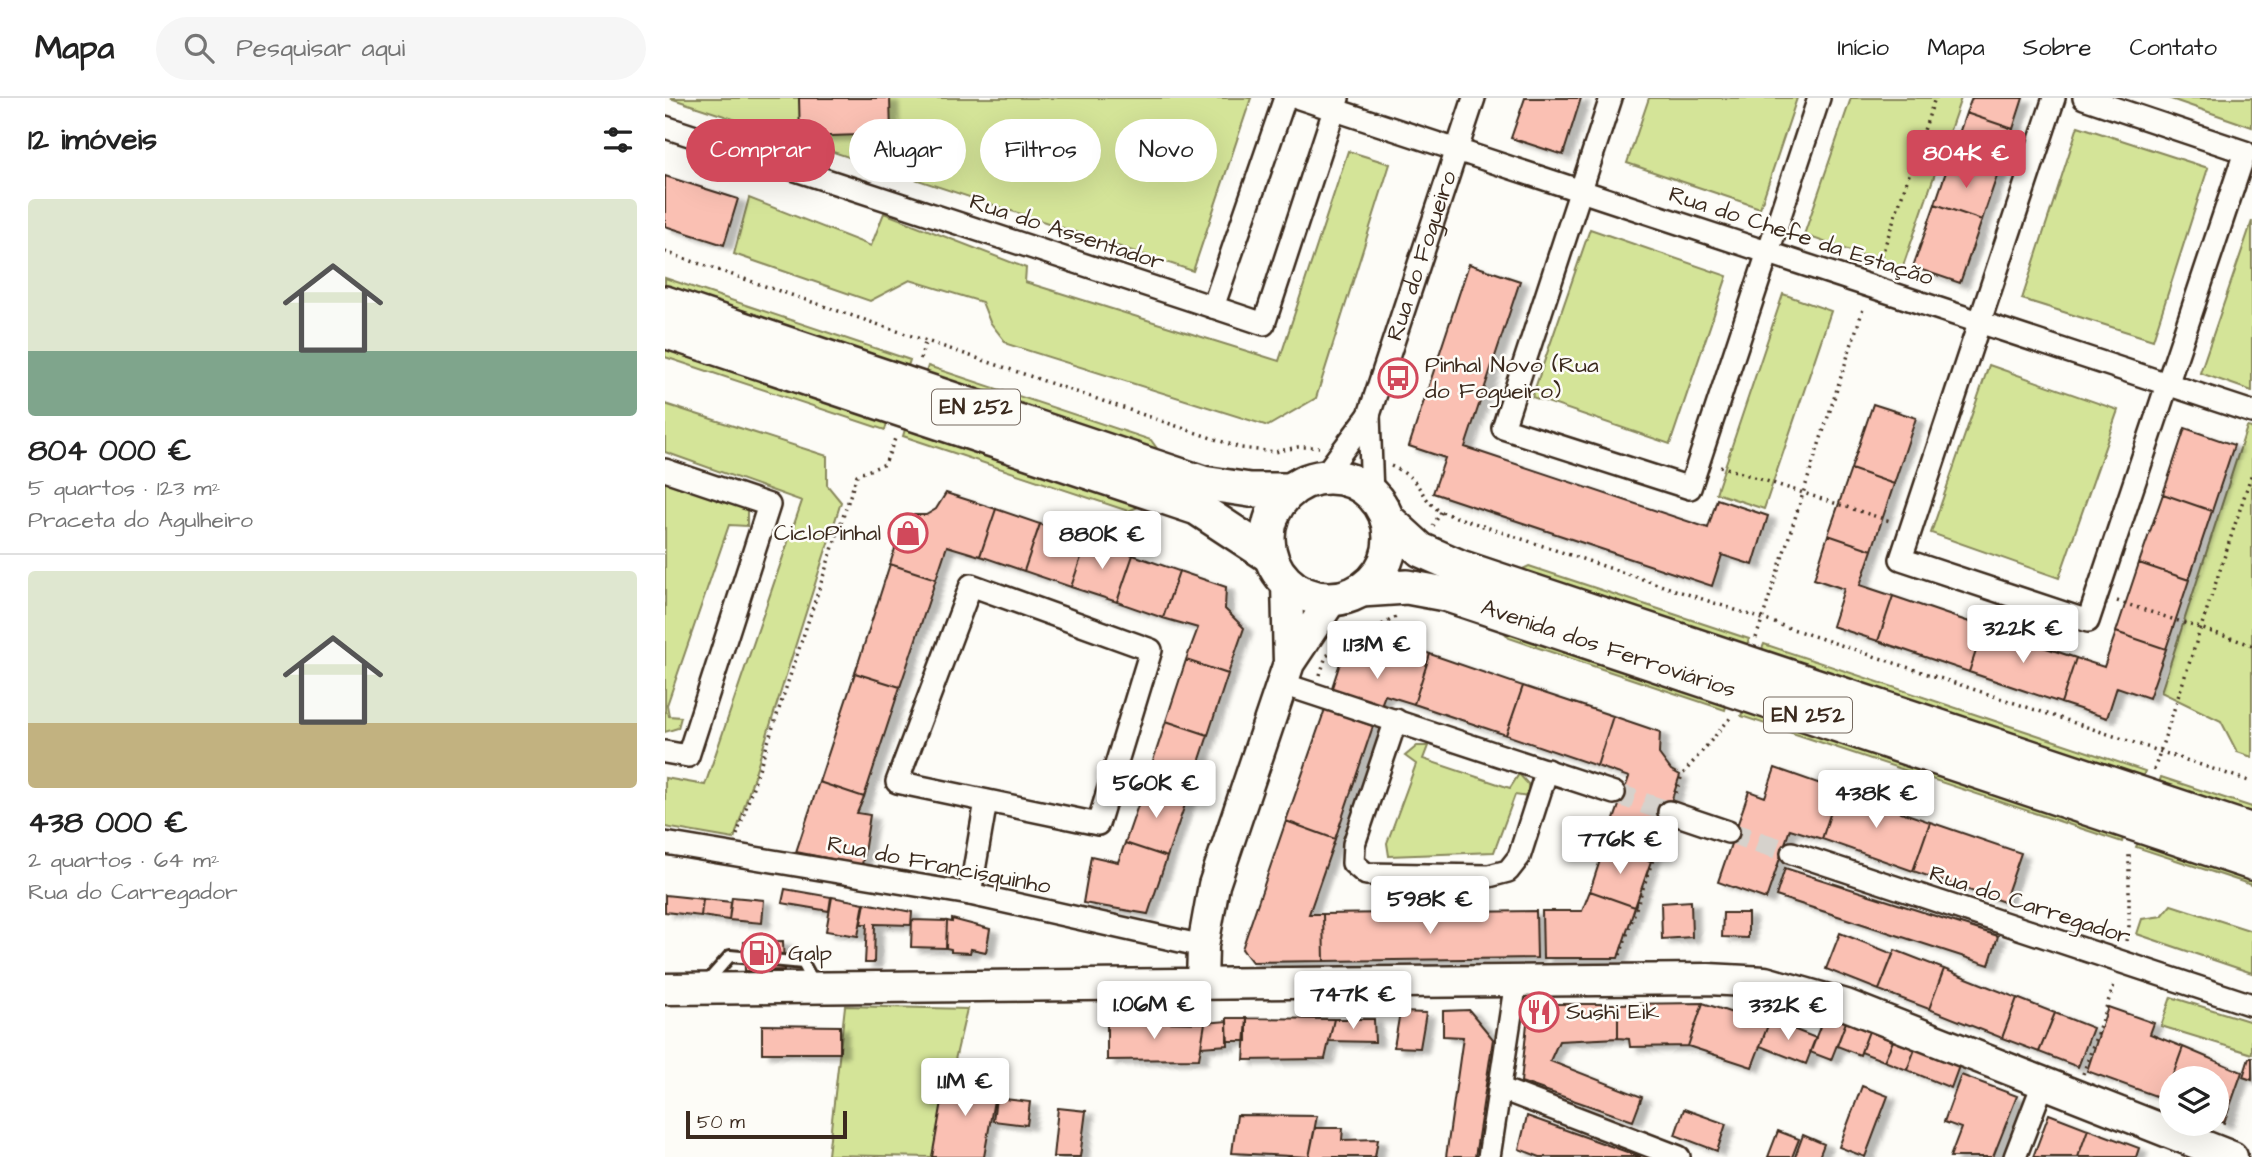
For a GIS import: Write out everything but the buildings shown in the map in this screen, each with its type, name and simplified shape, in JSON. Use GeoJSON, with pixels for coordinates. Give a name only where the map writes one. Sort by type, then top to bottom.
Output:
{"type":"FeatureCollection","features":[{"type":"Feature","properties":{"kind":"main road","name":"Avenida dos Ferroviários"},"geometry":{"type":"LineString","coordinates":[[665,303],[1197,508],[1279,570],[1300,592],[1346,595],[1407,587],[1427,589],[1744,678],[2141,810],[2252,863]]}},
{"type":"Feature","properties":{"kind":"main road","name":"Avenida dos Ferroviários"},"geometry":{"type":"LineString","coordinates":[[665,331],[1203,484],[1249,490],[1291,490],[1333,465],[1380,507],[1420,550],[1744,678]]}},
{"type":"Feature","properties":{"kind":"main road"},"geometry":{"type":"LineString","coordinates":[[1279,570],[1268,538],[1271,520],[1279,503],[1291,490]]}},
{"type":"Feature","properties":{"kind":"main road"},"geometry":{"type":"LineString","coordinates":[[1346,595],[1377,577],[1387,559],[1390,539],[1380,507]]}},
{"type":"Feature","properties":{"kind":"main road","name":"Avenida dos Ferroviários"},"geometry":{"type":"LineString","coordinates":[[2141,810],[2252,831]]}},
{"type":"Feature","properties":{"kind":"street"},"geometry":{"type":"LineString","coordinates":[[1213,307],[1285,98]]}},
{"type":"Feature","properties":{"kind":"street"},"geometry":{"type":"LineString","coordinates":[[1299,98],[1336,104]]}},
{"type":"Feature","properties":{"kind":"street","name":"Rua do Fogueiro"},"geometry":{"type":"LineString","coordinates":[[1369,415],[1473,98]]}},
{"type":"Feature","properties":{"kind":"street"},"geometry":{"type":"LineString","coordinates":[[1611,98],[1503,428],[1690,488],[1819,98]]}},
{"type":"Feature","properties":{"kind":"street"},"geometry":{"type":"LineString","coordinates":[[2054,98],[1901,559],[2088,621],[2245,152],[2084,98]]}},
{"type":"Feature","properties":{"kind":"street","name":"Rua do Assentador"},"geometry":{"type":"LineString","coordinates":[[665,127],[1265,324],[1336,104]]}},
{"type":"Feature","properties":{"kind":"street","name":"Rua do Chefe da Estação"},"geometry":{"type":"LineString","coordinates":[[1336,104],[1456,149],[2252,412]]}},
{"type":"Feature","properties":{"kind":"street"},"geometry":{"type":"LineString","coordinates":[[1369,415],[1369,462],[1380,507]]}},
{"type":"Feature","properties":{"kind":"street"},"geometry":{"type":"LineString","coordinates":[[1333,465],[1369,415]]}},
{"type":"Feature","properties":{"kind":"street"},"geometry":{"type":"LineString","coordinates":[[665,470],[769,505],[688,755],[665,752]]}},
{"type":"Feature","properties":{"kind":"street"},"geometry":{"type":"LineString","coordinates":[[1279,570],[1286,674]]}},
{"type":"Feature","properties":{"kind":"street"},"geometry":{"type":"LineString","coordinates":[[971,585],[1151,650],[1098,824],[986,800],[897,782],[971,585]]}},
{"type":"Feature","properties":{"kind":"street"},"geometry":{"type":"LineString","coordinates":[[1202,984],[1203,946],[1213,885],[1286,674],[1346,595]]}},
{"type":"Feature","properties":{"kind":"street"},"geometry":{"type":"LineString","coordinates":[[1286,674],[1396,720],[1614,793]]}},
{"type":"Feature","properties":{"kind":"street"},"geometry":{"type":"LineString","coordinates":[[1396,720],[1354,844],[1353,863],[1366,874],[1489,876],[1508,871],[1518,857],[1547,770]]}},
{"type":"Feature","properties":{"kind":"street"},"geometry":{"type":"LineString","coordinates":[[970,894],[986,800]]}},
{"type":"Feature","properties":{"kind":"street"},"geometry":{"type":"LineString","coordinates":[[1669,812],[1728,832]]}},
{"type":"Feature","properties":{"kind":"street","name":"Rua do Francisquinho"},"geometry":{"type":"LineString","coordinates":[[665,843],[970,894],[1203,946]]}},
{"type":"Feature","properties":{"kind":"street","name":"Rua do Carregador"},"geometry":{"type":"LineString","coordinates":[[1792,853],[2252,1005]]}},
{"type":"Feature","properties":{"kind":"street"},"geometry":{"type":"LineString","coordinates":[[665,989],[1708,979],[1765,982],[1846,1004],[2232,1157]]}},
{"type":"Feature","properties":{"kind":"street"},"geometry":{"type":"LineString","coordinates":[[1489,1157],[1516,981]]}},
{"type":"Feature","properties":{"kind":"street"},"geometry":{"type":"LineString","coordinates":[[2015,1157],[2043,1084]]}},
{"type":"Feature","properties":{"kind":"street"},"geometry":{"type":"LineString","coordinates":[[1499,1088],[1679,1157]]}},
{"type":"Feature","properties":{"kind":"path"},"geometry":{"type":"LineString","coordinates":[[1618,958],[1682,775],[1731,720],[1803,493],[1935,98]]}},
{"type":"Feature","properties":{"kind":"path"},"geometry":{"type":"LineString","coordinates":[[665,252],[1241,448],[1275,452],[1298,447],[1318,447],[1333,465]]}},
{"type":"Feature","properties":{"kind":"path"},"geometry":{"type":"LineString","coordinates":[[731,854],[857,475],[885,464],[926,341]]}},
{"type":"Feature","properties":{"kind":"path"},"geometry":{"type":"LineString","coordinates":[[1700,460],[1912,528]]}},
{"type":"Feature","properties":{"kind":"path"},"geometry":{"type":"LineString","coordinates":[[1369,462],[1390,466],[1413,477],[1434,507],[1441,512],[2252,782]]}},
{"type":"Feature","properties":{"kind":"path"},"geometry":{"type":"LineString","coordinates":[[2074,1096],[2121,963],[2129,926],[2128,852],[2252,473]]}},
{"type":"Feature","properties":{"kind":"path"},"geometry":{"type":"LineString","coordinates":[[2097,595],[2252,645]]}},
{"type":"Feature","properties":{"kind":"green space"},"geometry":{"type":"Polygon","coordinates":[[[670,98],[1251,98],[1193,271],[924,182],[966,182],[966,119],[849,119],[849,157],[835,153],[835,119],[733,119],[670,98]]]}},
{"type":"Feature","properties":{"kind":"green space"},"geometry":{"type":"Polygon","coordinates":[[[1649,98],[1797,98],[1760,208],[1627,163],[1649,98]]]}},
{"type":"Feature","properties":{"kind":"green space"},"geometry":{"type":"Polygon","coordinates":[[[1851,98],[1961,98],[1902,269],[1804,235],[1851,98]]]}},
{"type":"Feature","properties":{"kind":"green space"},"geometry":{"type":"Polygon","coordinates":[[[2168,98],[2252,98],[2252,127],[2168,98]]]}},
{"type":"Feature","properties":{"kind":"green space"},"geometry":{"type":"Polygon","coordinates":[[[2078,126],[2208,168],[2153,340],[2022,299],[2078,126]]]}},
{"type":"Feature","properties":{"kind":"green space"},"geometry":{"type":"Polygon","coordinates":[[[1348,151],[1390,164],[1316,398],[1268,426],[1007,344],[990,322],[982,302],[910,280],[870,301],[734,254],[749,198],[871,246],[884,213],[1026,268],[1025,282],[1279,361],[1348,151]]]}},
{"type":"Feature","properties":{"kind":"green space"},"geometry":{"type":"Polygon","coordinates":[[[2252,221],[2252,391],[2200,373],[2252,221]]]}},
{"type":"Feature","properties":{"kind":"green space"},"geometry":{"type":"Polygon","coordinates":[[[1590,229],[1727,276],[1670,444],[1532,397],[1590,229]]]}},
{"type":"Feature","properties":{"kind":"green space"},"geometry":{"type":"Polygon","coordinates":[[[665,278],[910,360],[907,369],[665,289],[665,278]]]}},
{"type":"Feature","properties":{"kind":"green space"},"geometry":{"type":"Polygon","coordinates":[[[1783,294],[1831,311],[1764,509],[1716,493],[1783,294]]]}},
{"type":"Feature","properties":{"kind":"green space"},"geometry":{"type":"Polygon","coordinates":[[[665,346],[888,420],[885,430],[665,357],[665,346]]]}},
{"type":"Feature","properties":{"kind":"green space"},"geometry":{"type":"Polygon","coordinates":[[[1989,365],[2118,410],[2059,578],[1931,533],[1989,365]]]}},
{"type":"Feature","properties":{"kind":"green space"},"geometry":{"type":"Polygon","coordinates":[[[928,366],[1151,440],[1161,454],[925,375],[928,366]]]}},
{"type":"Feature","properties":{"kind":"green space"},"geometry":{"type":"Polygon","coordinates":[[[665,404],[827,456],[827,485],[841,502],[734,839],[665,827],[665,778],[705,785],[802,501],[665,452],[665,404]]]}},
{"type":"Feature","properties":{"kind":"green space"},"geometry":{"type":"Polygon","coordinates":[[[906,426],[1144,505],[1128,511],[903,436],[906,426]]]}},
{"type":"Feature","properties":{"kind":"green space"},"geometry":{"type":"Polygon","coordinates":[[[2247,427],[2252,428],[2252,757],[2237,752],[2221,721],[2161,692],[2247,427]]]}},
{"type":"Feature","properties":{"kind":"green space"},"geometry":{"type":"Polygon","coordinates":[[[665,480],[747,507],[747,526],[729,525],[667,705],[669,716],[681,717],[678,728],[665,732],[665,480]]]}},
{"type":"Feature","properties":{"kind":"green space"},"geometry":{"type":"Polygon","coordinates":[[[1529,566],[1749,639],[1746,649],[1516,572],[1529,566]]]}},
{"type":"Feature","properties":{"kind":"green space"},"geometry":{"type":"Polygon","coordinates":[[[1496,623],[1728,700],[1725,710],[1509,638],[1496,623]]]}},
{"type":"Feature","properties":{"kind":"green space"},"geometry":{"type":"Polygon","coordinates":[[[1764,644],[2145,771],[2141,781],[1760,654],[1764,644]]]}},
{"type":"Feature","properties":{"kind":"green space"},"geometry":{"type":"Polygon","coordinates":[[[1745,706],[2125,832],[2122,842],[1741,716],[1745,706]]]}},
{"type":"Feature","properties":{"kind":"green space"},"geometry":{"type":"Polygon","coordinates":[[[1417,746],[1428,746],[1423,759],[1510,788],[1519,774],[1528,784],[1529,797],[1515,795],[1494,852],[1389,856],[1387,843],[1416,764],[1405,756],[1417,746]]]}},
{"type":"Feature","properties":{"kind":"green space"},"geometry":{"type":"Polygon","coordinates":[[[2161,777],[2252,807],[2252,817],[2158,786],[2161,777]]]}},
{"type":"Feature","properties":{"kind":"green space"},"geometry":{"type":"Polygon","coordinates":[[[2140,838],[2252,875],[2252,885],[2136,847],[2140,838]]]}},
{"type":"Feature","properties":{"kind":"green space"},"geometry":{"type":"Polygon","coordinates":[[[2171,905],[2252,931],[2252,973],[2137,934],[2142,919],[2162,916],[2171,905]]]}},
{"type":"Feature","properties":{"kind":"green space"},"geometry":{"type":"Polygon","coordinates":[[[2171,997],[2252,1022],[2252,1054],[2161,1026],[2171,997]]]}},
{"type":"Feature","properties":{"kind":"green space"},"geometry":{"type":"Polygon","coordinates":[[[845,1006],[967,1009],[932,1157],[828,1155],[845,1006]]]}},
{"type":"Feature","properties":{"kind":"tunnel"},"geometry":{"type":"LineString","coordinates":[[1614,793],[1669,812]]}},
{"type":"Feature","properties":{"kind":"tunnel"},"geometry":{"type":"LineString","coordinates":[[1728,832],[1792,853]]}},
{"type":"Feature","properties":{"kind":"place","name":"Pinhal Novo (Rua do Fogueiro)"},"geometry":{"type":"Point","coordinates":[1398,378]}},
{"type":"Feature","properties":{"kind":"place","name":"CicloPinhal"},"geometry":{"type":"Point","coordinates":[908,533]}},
{"type":"Feature","properties":{"kind":"place","name":"Galp"},"geometry":{"type":"Point","coordinates":[761,953]}},
{"type":"Feature","properties":{"kind":"place","name":"Sushi Eik"},"geometry":{"type":"Point","coordinates":[1539,1012]}}]}
